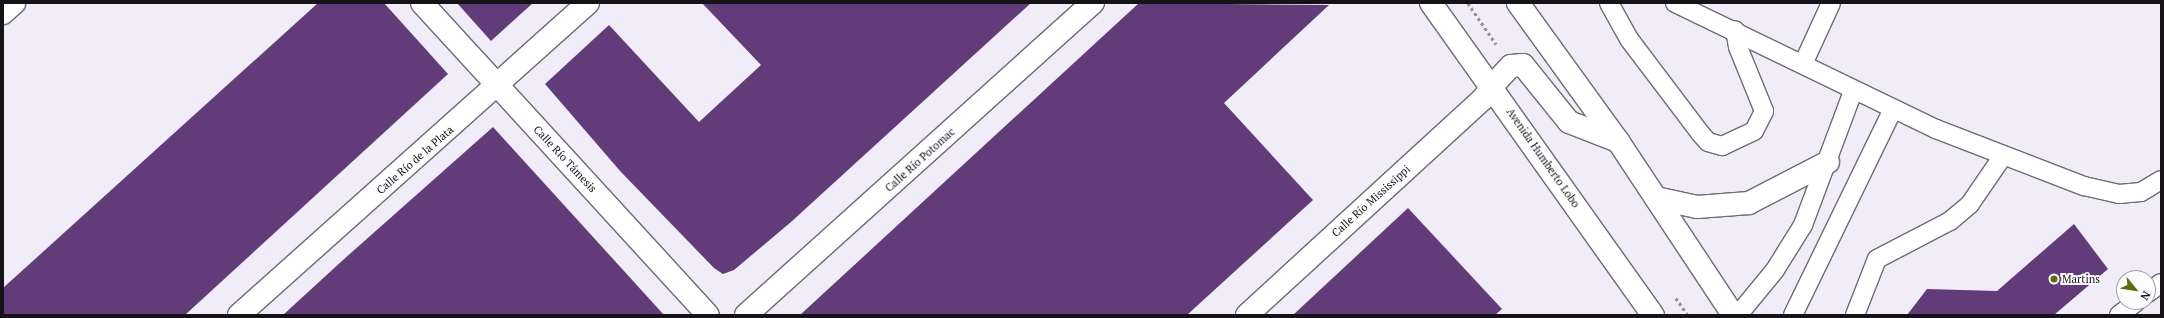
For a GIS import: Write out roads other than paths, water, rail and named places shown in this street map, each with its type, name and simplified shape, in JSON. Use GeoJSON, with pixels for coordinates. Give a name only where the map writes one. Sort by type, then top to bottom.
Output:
{"type":"FeatureCollection","features":[{"type":"Feature","properties":{"kind":"street"},"geometry":{"type":"LineString","coordinates":[[3,13],[14,3]]}},
{"type":"Feature","properties":{"kind":"street","name":"Calle Río Támesis"},"geometry":{"type":"LineString","coordinates":[[422,3],[708,315]]}},
{"type":"Feature","properties":{"kind":"street","name":"Calle Río de la Plata"},"geometry":{"type":"LineString","coordinates":[[239,315],[498,86],[588,3]]}},
{"type":"Feature","properties":{"kind":"street","name":"Calle Río Potomac"},"geometry":{"type":"LineString","coordinates":[[746,315],[1093,3]]}},
{"type":"Feature","properties":{"kind":"street","name":"Avenida Humberto Lobo"},"geometry":{"type":"LineString","coordinates":[[1431,3],[1493,85],[1653,315]]}},
{"type":"Feature","properties":{"kind":"street"},"geometry":{"type":"LineString","coordinates":[[1518,3],[1618,142],[1733,315]]}},
{"type":"Feature","properties":{"kind":"street","name":"Calle Río Mississippi"},"geometry":{"type":"LineString","coordinates":[[1247,315],[1483,99],[1493,85],[1511,66],[1523,65],[1568,122],[1618,142]]}},
{"type":"Feature","properties":{"kind":"street"},"geometry":{"type":"LineString","coordinates":[[1656,198],[1697,207],[1749,203],[1828,162]]}},
{"type":"Feature","properties":{"kind":"lane"},"geometry":{"type":"LineString","coordinates":[[1609,3],[1629,39],[1700,133],[1708,142],[1722,146],[1754,131],[1764,111],[1738,47],[1735,30]]}},
{"type":"Feature","properties":{"kind":"lane"},"geometry":{"type":"LineString","coordinates":[[1675,3],[1735,30],[1853,91],[1893,109],[2003,156],[2084,186],[2119,194],[2141,192],[2161,180]]}},
{"type":"Feature","properties":{"kind":"lane"},"geometry":{"type":"LineString","coordinates":[[1803,64],[1831,3]]}},
{"type":"Feature","properties":{"kind":"lane"},"geometry":{"type":"LineString","coordinates":[[1738,315],[1776,270],[1803,225],[1828,162],[1853,91]]}},
{"type":"Feature","properties":{"kind":"lane"},"geometry":{"type":"LineString","coordinates":[[1793,315],[1893,109]]}},
{"type":"Feature","properties":{"kind":"lane"},"geometry":{"type":"LineString","coordinates":[[1855,315],[1877,259],[1955,217],[1988,183],[2003,156]]}},
{"type":"Feature","properties":{"kind":"place","name":"Martins"},"geometry":{"type":"Point","coordinates":[2054,279]}}]}
